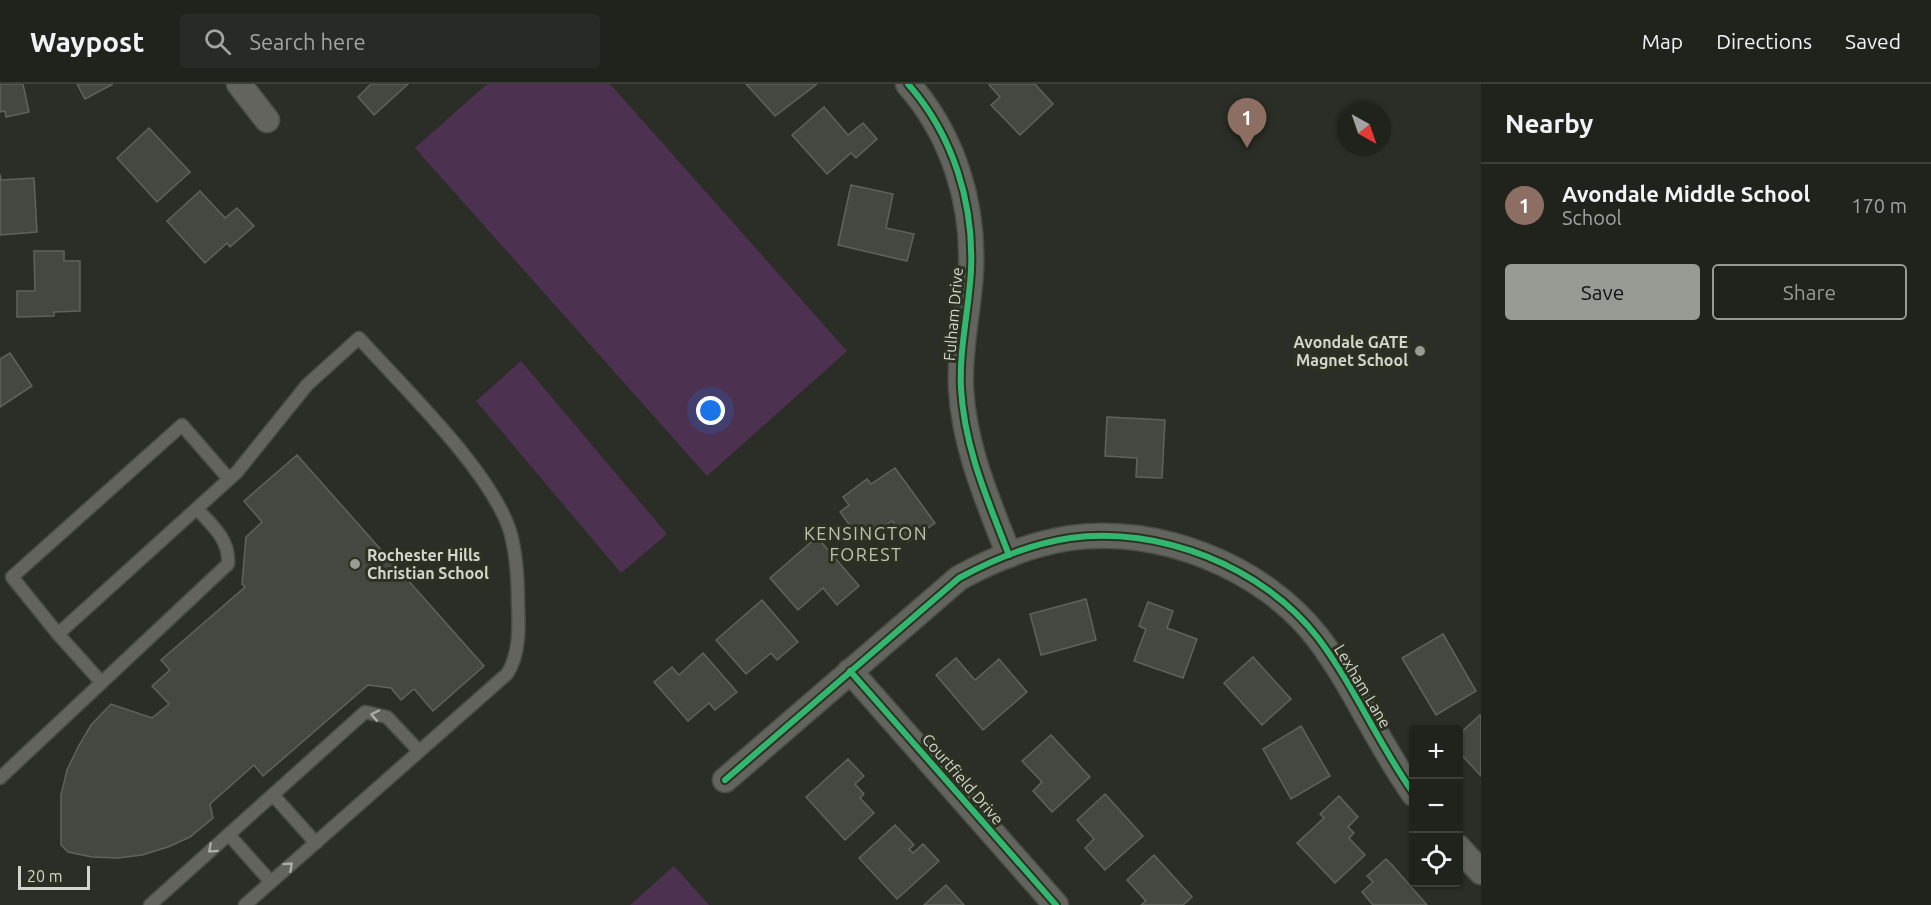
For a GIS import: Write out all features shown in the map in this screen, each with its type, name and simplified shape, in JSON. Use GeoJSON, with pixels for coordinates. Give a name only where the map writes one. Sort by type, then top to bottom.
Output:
{"type":"FeatureCollection","features":[{"type":"Feature","properties":{"kind":"street"},"geometry":{"type":"LineString","coordinates":[[239,84],[267,120]]}},
{"type":"Feature","properties":{"kind":"street","name":"Fulham Drive"},"geometry":{"type":"LineString","coordinates":[[908,84],[943,136],[963,187],[972,252],[962,353],[961,388],[964,420],[977,473],[1009,555]]}},
{"type":"Feature","properties":{"kind":"street","name":"Lexham Lane"},"geometry":{"type":"LineString","coordinates":[[1009,555],[1036,544],[1071,538],[1121,538],[1165,544],[1234,569],[1273,595],[1317,636],[1339,667],[1409,787]]}},
{"type":"Feature","properties":{"kind":"street"},"geometry":{"type":"LineString","coordinates":[[725,780],[959,578],[1009,555]]}},
{"type":"Feature","properties":{"kind":"street","name":"Courtfield Drive"},"geometry":{"type":"LineString","coordinates":[[850,671],[1056,905]]}},
{"type":"Feature","properties":{"kind":"street"},"geometry":{"type":"LineString","coordinates":[[1463,853],[1481,873]]}},
{"type":"Feature","properties":{"kind":"lane"},"geometry":{"type":"LineString","coordinates":[[58,634],[229,479],[307,385],[359,338],[448,438],[496,500],[510,530],[516,557],[519,613],[514,664],[507,674],[245,905]]}},
{"type":"Feature","properties":{"kind":"lane"},"geometry":{"type":"LineString","coordinates":[[101,682],[12,577],[182,425],[229,479]]}},
{"type":"Feature","properties":{"kind":"lane"},"geometry":{"type":"LineString","coordinates":[[0,778],[228,564],[229,552],[225,540],[197,509]]}},
{"type":"Feature","properties":{"kind":"lane"},"geometry":{"type":"LineString","coordinates":[[150,905],[365,712],[387,717],[419,751]]}},
{"type":"Feature","properties":{"kind":"lane"},"geometry":{"type":"LineString","coordinates":[[273,795],[316,843]]}},
{"type":"Feature","properties":{"kind":"lane"},"geometry":{"type":"LineString","coordinates":[[229,835],[271,882]]}},
{"type":"Feature","properties":{"kind":"shaded area"},"geometry":{"type":"Polygon","coordinates":[[[487,84],[610,84],[847,351],[707,476],[415,148],[487,84]]]}},
{"type":"Feature","properties":{"kind":"shaded area"},"geometry":{"type":"Polygon","coordinates":[[[521,361],[667,534],[621,573],[476,401],[521,361]]]}},
{"type":"Feature","properties":{"kind":"shaded area"},"geometry":{"type":"Polygon","coordinates":[[[674,866],[709,905],[630,905],[674,866]]]}},
{"type":"Feature","properties":{"kind":"building"},"geometry":{"type":"Polygon","coordinates":[[[0,84],[23,84],[29,112],[6,117],[5,111],[0,112],[0,84]]]}},
{"type":"Feature","properties":{"kind":"building"},"geometry":{"type":"Polygon","coordinates":[[[77,84],[113,84],[85,99],[77,84]]]}},
{"type":"Feature","properties":{"kind":"building"},"geometry":{"type":"Polygon","coordinates":[[[371,84],[408,84],[374,115],[358,97],[371,84]]]}},
{"type":"Feature","properties":{"kind":"building"},"geometry":{"type":"Polygon","coordinates":[[[746,84],[817,84],[775,116],[746,84]]]}},
{"type":"Feature","properties":{"kind":"building"},"geometry":{"type":"Polygon","coordinates":[[[990,84],[1035,84],[1053,104],[1020,135],[991,105],[1000,97],[990,84]]]}},
{"type":"Feature","properties":{"kind":"building"},"geometry":{"type":"Polygon","coordinates":[[[824,107],[848,135],[863,123],[877,139],[856,158],[851,153],[827,174],[792,135],[824,107]]]}},
{"type":"Feature","properties":{"kind":"building"},"geometry":{"type":"Polygon","coordinates":[[[149,128],[190,172],[157,202],[117,158],[149,128]]]}},
{"type":"Feature","properties":{"kind":"building"},"geometry":{"type":"Polygon","coordinates":[[[0,174],[1,180],[34,178],[37,232],[0,235],[0,174]]]}},
{"type":"Feature","properties":{"kind":"building"},"geometry":{"type":"Polygon","coordinates":[[[851,185],[893,194],[886,228],[914,234],[907,261],[838,245],[851,185]]]}},
{"type":"Feature","properties":{"kind":"building"},"geometry":{"type":"Polygon","coordinates":[[[200,191],[225,218],[237,208],[254,226],[230,247],[227,243],[205,263],[167,221],[200,191]]]}},
{"type":"Feature","properties":{"kind":"building"},"geometry":{"type":"Polygon","coordinates":[[[34,251],[64,251],[64,261],[80,261],[80,311],[54,312],[54,316],[17,317],[17,291],[35,291],[34,251]]]}},
{"type":"Feature","properties":{"kind":"building"},"geometry":{"type":"Polygon","coordinates":[[[10,353],[32,386],[0,407],[0,359],[10,353]]]}},
{"type":"Feature","properties":{"kind":"building"},"geometry":{"type":"Polygon","coordinates":[[[1107,417],[1165,420],[1162,478],[1136,477],[1137,458],[1105,456],[1107,417]]]}},
{"type":"Feature","properties":{"kind":"building"},"geometry":{"type":"Polygon","coordinates":[[[297,455],[484,666],[433,711],[414,689],[401,700],[391,688],[368,685],[263,776],[254,765],[210,804],[213,818],[190,837],[168,847],[142,855],[118,858],[92,857],[68,852],[61,845],[61,795],[67,770],[78,747],[91,725],[111,704],[152,718],[169,704],[152,686],[170,670],[161,660],[245,587],[242,584],[246,537],[262,522],[244,501],[297,455]]]}},
{"type":"Feature","properties":{"kind":"building"},"geometry":{"type":"Polygon","coordinates":[[[895,468],[935,523],[908,542],[892,521],[862,542],[840,512],[849,505],[843,497],[867,479],[871,484],[895,468]]]}},
{"type":"Feature","properties":{"kind":"building"},"geometry":{"type":"Polygon","coordinates":[[[817,537],[859,586],[837,605],[823,588],[798,610],[770,578],[817,537]]]}},
{"type":"Feature","properties":{"kind":"building"},"geometry":{"type":"Polygon","coordinates":[[[1086,599],[1096,640],[1041,655],[1030,614],[1086,599]]]}},
{"type":"Feature","properties":{"kind":"building"},"geometry":{"type":"Polygon","coordinates":[[[762,600],[798,642],[777,660],[771,653],[746,674],[716,640],[762,600]]]}},
{"type":"Feature","properties":{"kind":"building"},"geometry":{"type":"Polygon","coordinates":[[[1148,602],[1173,611],[1167,628],[1197,639],[1183,678],[1134,661],[1146,629],[1139,626],[1148,602]]]}},
{"type":"Feature","properties":{"kind":"building"},"geometry":{"type":"Polygon","coordinates":[[[1443,634],[1476,691],[1436,715],[1402,658],[1443,634]]]}},
{"type":"Feature","properties":{"kind":"building"},"geometry":{"type":"Polygon","coordinates":[[[703,653],[737,692],[715,710],[709,703],[688,721],[654,682],[672,667],[679,675],[703,653]]]}},
{"type":"Feature","properties":{"kind":"building"},"geometry":{"type":"Polygon","coordinates":[[[1253,657],[1291,699],[1262,725],[1224,683],[1253,657]]]}},
{"type":"Feature","properties":{"kind":"building"},"geometry":{"type":"Polygon","coordinates":[[[956,658],[975,680],[999,659],[1027,692],[983,730],[936,675],[956,658]]]}},
{"type":"Feature","properties":{"kind":"building"},"geometry":{"type":"Polygon","coordinates":[[[1481,716],[1481,776],[1463,756],[1463,730],[1481,716]]]}},
{"type":"Feature","properties":{"kind":"building"},"geometry":{"type":"Polygon","coordinates":[[[1301,726],[1330,776],[1291,799],[1263,749],[1301,726]]]}},
{"type":"Feature","properties":{"kind":"building"},"geometry":{"type":"Polygon","coordinates":[[[1051,735],[1090,777],[1052,812],[1033,791],[1042,782],[1022,761],[1051,735]]]}},
{"type":"Feature","properties":{"kind":"building"},"geometry":{"type":"Polygon","coordinates":[[[848,759],[864,776],[855,784],[864,794],[860,798],[874,813],[845,840],[806,797],[848,759]]]}},
{"type":"Feature","properties":{"kind":"building"},"geometry":{"type":"Polygon","coordinates":[[[1105,794],[1143,836],[1105,870],[1085,848],[1094,839],[1077,820],[1105,794]]]}},
{"type":"Feature","properties":{"kind":"building"},"geometry":{"type":"Polygon","coordinates":[[[1339,796],[1358,817],[1348,827],[1354,833],[1349,838],[1365,855],[1335,883],[1297,843],[1324,818],[1320,814],[1339,796]]]}},
{"type":"Feature","properties":{"kind":"building"},"geometry":{"type":"Polygon","coordinates":[[[895,825],[914,845],[909,849],[913,853],[923,844],[939,861],[897,899],[859,858],[895,825]]]}},
{"type":"Feature","properties":{"kind":"building"},"geometry":{"type":"Polygon","coordinates":[[[1154,855],[1192,897],[1183,905],[1141,905],[1146,901],[1127,880],[1154,855]]]}},
{"type":"Feature","properties":{"kind":"building"},"geometry":{"type":"Polygon","coordinates":[[[1386,859],[1427,905],[1373,905],[1362,892],[1373,882],[1367,876],[1386,859]]]}},
{"type":"Feature","properties":{"kind":"building"},"geometry":{"type":"Polygon","coordinates":[[[946,885],[964,905],[924,905],[946,885]]]}},
{"type":"Feature","properties":{"kind":"cycle path"},"geometry":{"type":"LineString","coordinates":[[908,84],[937,125],[958,171],[964,195],[969,220],[971,270],[961,359],[963,410],[978,473],[1009,555]]}},
{"type":"Feature","properties":{"kind":"cycle path"},"geometry":{"type":"LineString","coordinates":[[725,780],[959,578],[1027,548],[1070,538],[1104,536],[1138,538],[1173,545],[1239,572],[1269,591],[1295,613],[1318,638],[1344,676],[1409,787]]}},
{"type":"Feature","properties":{"kind":"cycle path"},"geometry":{"type":"LineString","coordinates":[[850,671],[1056,905]]}},
{"type":"Feature","properties":{"kind":"place","name":"Avondale Middle School"},"geometry":{"type":"Point","coordinates":[1247,148]}},
{"type":"Feature","properties":{"kind":"place","name":"Avondale GATE Magnet School"},"geometry":{"type":"Point","coordinates":[1420,351]}},
{"type":"Feature","properties":{"kind":"place","name":"Rochester Hills Christian School"},"geometry":{"type":"Point","coordinates":[355,564]}},
{"type":"Feature","properties":{"kind":"district","name":"KENSINGTON FOREST"},"geometry":{"type":"Point","coordinates":[866,543]}}]}
